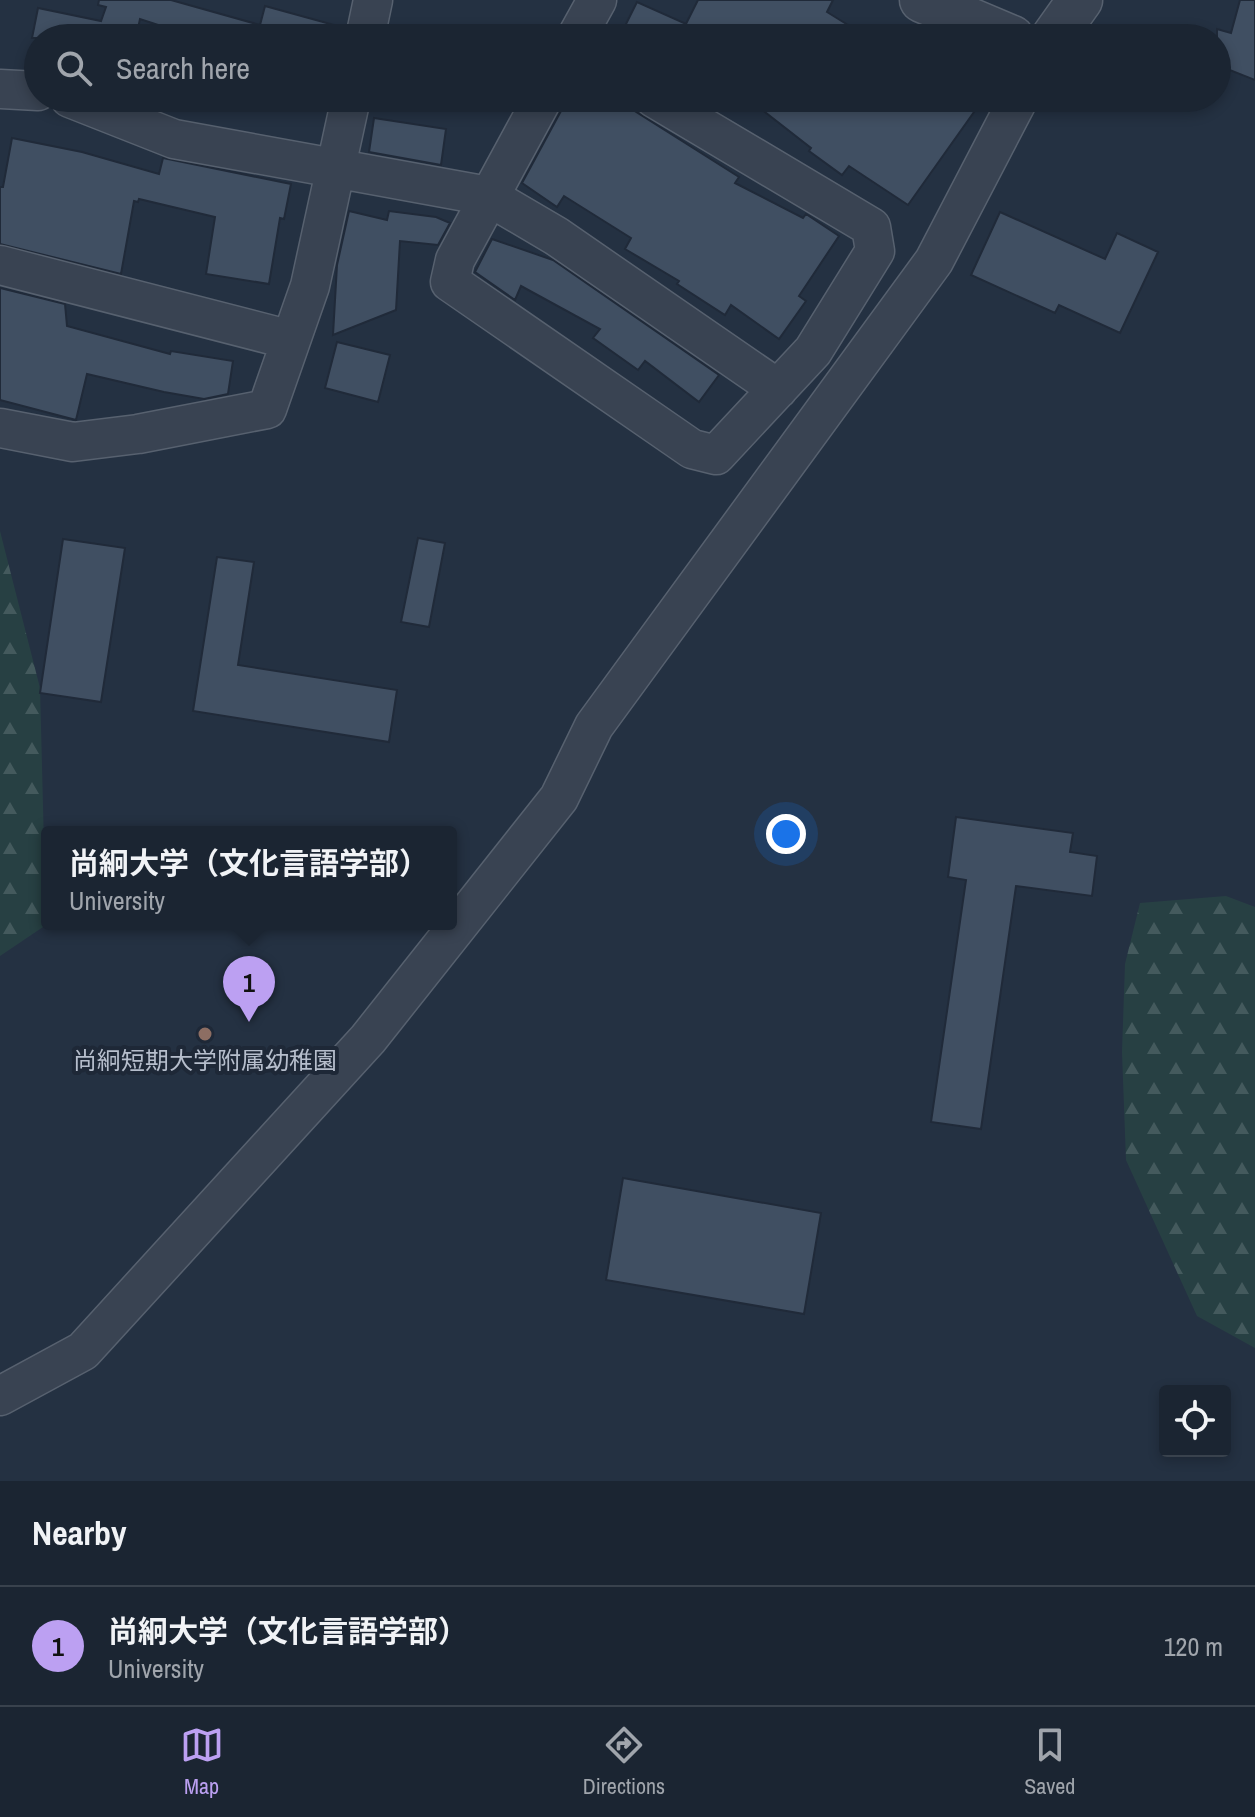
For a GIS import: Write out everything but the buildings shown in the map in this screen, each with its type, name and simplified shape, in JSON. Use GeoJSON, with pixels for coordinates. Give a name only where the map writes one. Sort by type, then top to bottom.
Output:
{"type":"FeatureCollection","features":[{"type":"Feature","properties":{"kind":"street"},"geometry":{"type":"LineString","coordinates":[[584,24],[597,0]]}},
{"type":"Feature","properties":{"kind":"street"},"geometry":{"type":"LineString","coordinates":[[922,0],[979,24]]}},
{"type":"Feature","properties":{"kind":"street"},"geometry":{"type":"LineString","coordinates":[[1063,24],[1080,0]]}},
{"type":"Feature","properties":{"kind":"street"},"geometry":{"type":"LineString","coordinates":[[0,89],[24,90]]}},
{"type":"Feature","properties":{"kind":"street"},"geometry":{"type":"LineString","coordinates":[[106,112],[174,139],[488,196],[556,236],[778,389]]}},
{"type":"Feature","properties":{"kind":"street"},"geometry":{"type":"LineString","coordinates":[[0,428],[73,442],[138,434],[267,409],[310,286],[348,112]]}},
{"type":"Feature","properties":{"kind":"street"},"geometry":{"type":"LineString","coordinates":[[535,112],[455,260],[450,282],[692,449],[716,455],[813,351],[875,251],[871,227],[678,112]]}},
{"type":"Feature","properties":{"kind":"street"},"geometry":{"type":"LineString","coordinates":[[457,927],[559,798],[594,726],[934,261],[1012,112]]}},
{"type":"Feature","properties":{"kind":"street"},"geometry":{"type":"LineString","coordinates":[[0,265],[291,340]]}},
{"type":"Feature","properties":{"kind":"street"},"geometry":{"type":"LineString","coordinates":[[0,1396],[83,1351],[368,1039],[454,930]]}},
{"type":"Feature","properties":{"kind":"green space"},"geometry":{"type":"Polygon","coordinates":[[[0,531],[40,688],[43,826],[41,826],[41,928],[0,956],[0,531]]]}},
{"type":"Feature","properties":{"kind":"green space"},"geometry":{"type":"Polygon","coordinates":[[[1226,896],[1255,907],[1255,1348],[1197,1316],[1126,1160],[1122,1052],[1125,964],[1140,903],[1226,896]]]}},
{"type":"Feature","properties":{"kind":"place","name":"尚絅大学（文化言語学部）"},"geometry":{"type":"Point","coordinates":[249,1022]}},
{"type":"Feature","properties":{"kind":"place","name":"尚絅短期大学附属幼稚園"},"geometry":{"type":"Point","coordinates":[205,1034]}}]}
